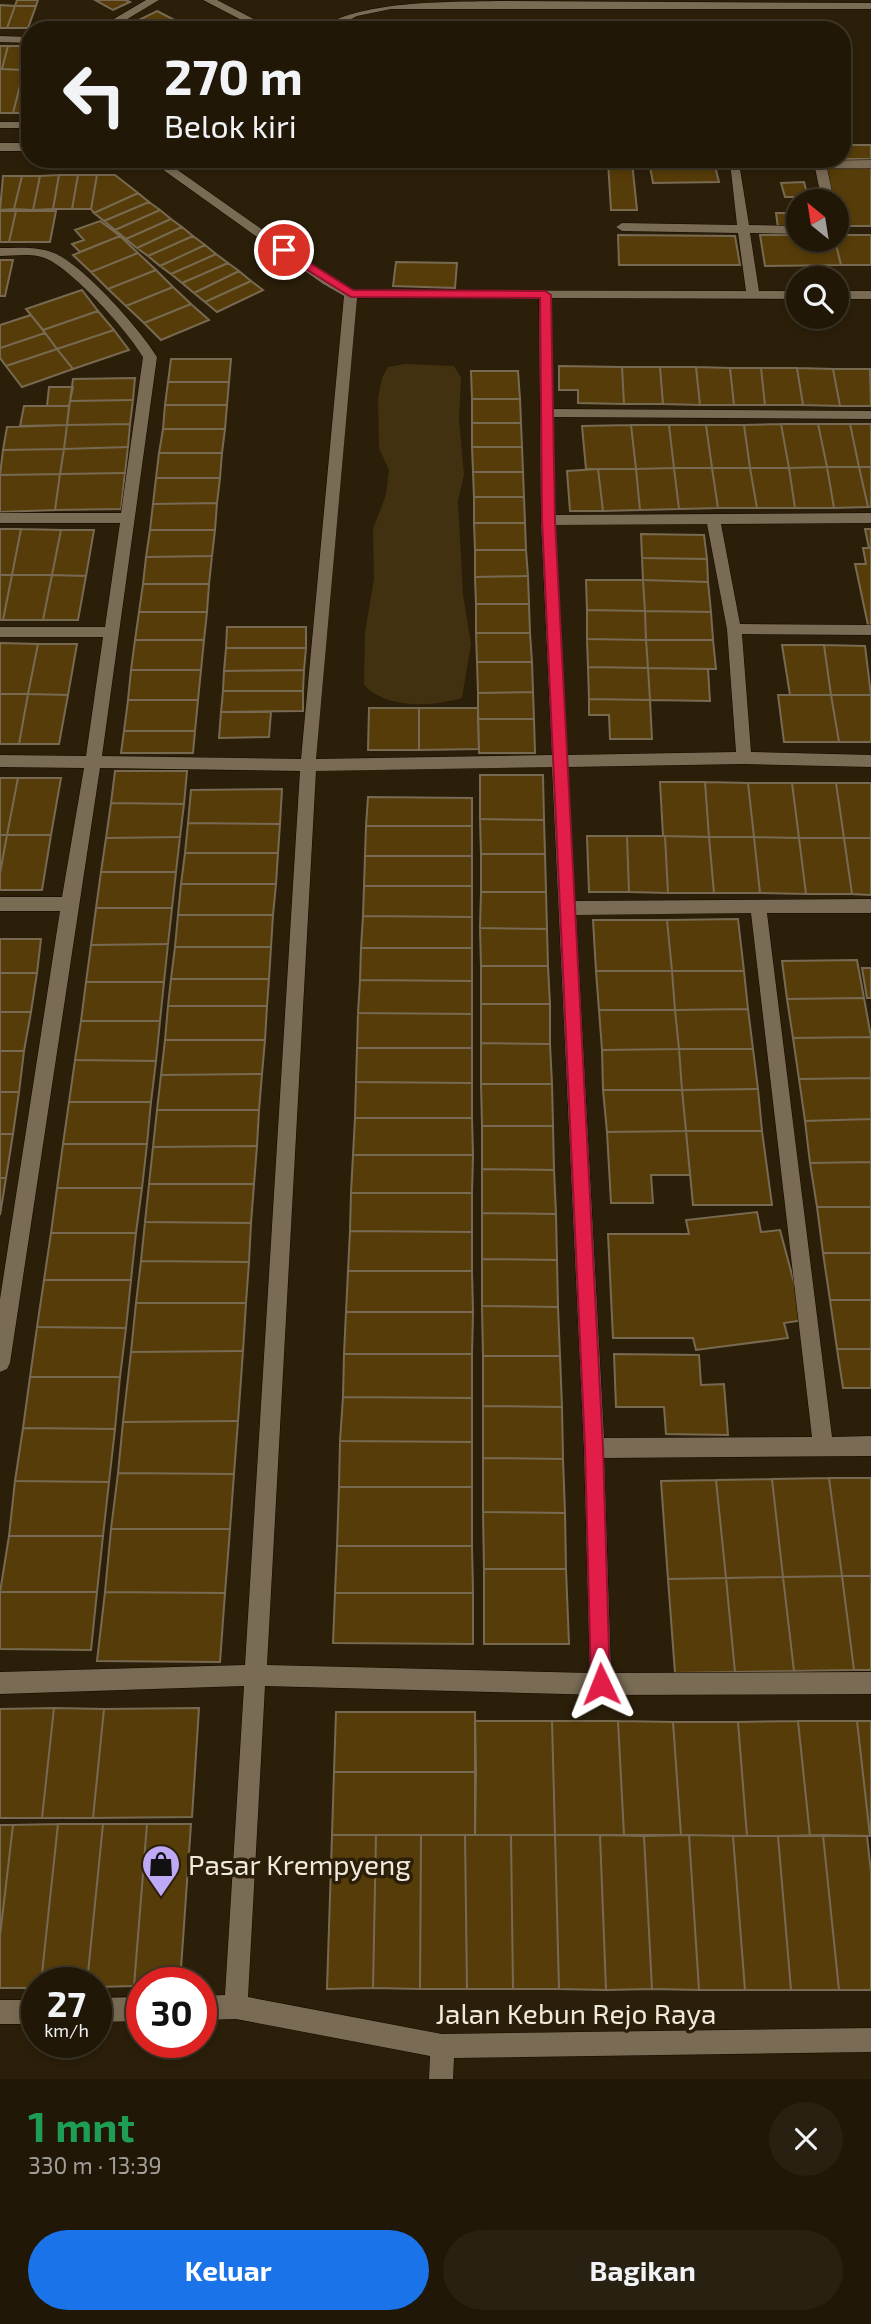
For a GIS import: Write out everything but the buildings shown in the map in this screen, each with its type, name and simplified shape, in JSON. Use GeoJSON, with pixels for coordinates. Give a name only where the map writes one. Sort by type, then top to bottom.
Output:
{"type":"FeatureCollection","features":[{"type":"Feature","properties":{"kind":"street"},"geometry":{"type":"LineString","coordinates":[[116,21],[154,0]]}},
{"type":"Feature","properties":{"kind":"street"},"geometry":{"type":"LineString","coordinates":[[208,0],[251,21]]}},
{"type":"Feature","properties":{"kind":"street"},"geometry":{"type":"LineString","coordinates":[[338,21],[354,13],[391,6],[871,2]]}},
{"type":"Feature","properties":{"kind":"street"},"geometry":{"type":"LineString","coordinates":[[0,39],[21,40]]}},
{"type":"Feature","properties":{"kind":"street"},"geometry":{"type":"LineString","coordinates":[[0,125],[21,125]]}},
{"type":"Feature","properties":{"kind":"street"},"geometry":{"type":"LineString","coordinates":[[0,147],[21,147]]}},
{"type":"Feature","properties":{"kind":"street"},"geometry":{"type":"LineString","coordinates":[[851,164],[871,164]]}},
{"type":"Feature","properties":{"kind":"street"},"geometry":{"type":"LineString","coordinates":[[167,168],[327,281],[351,293],[786,295]]}},
{"type":"Feature","properties":{"kind":"street"},"geometry":{"type":"LineString","coordinates":[[734,168],[752,294]]}},
{"type":"Feature","properties":{"kind":"street"},"geometry":{"type":"LineString","coordinates":[[821,168],[825,189]]}},
{"type":"Feature","properties":{"kind":"street"},"geometry":{"type":"LineString","coordinates":[[622,228],[786,230]]}},
{"type":"Feature","properties":{"kind":"street"},"geometry":{"type":"LineString","coordinates":[[0,252],[39,253],[62,262],[148,349],[149,367],[93,762],[0,1363]]}},
{"type":"Feature","properties":{"kind":"street"},"geometry":{"type":"LineString","coordinates":[[236,2007],[308,765],[351,293]]}},
{"type":"Feature","properties":{"kind":"street"},"geometry":{"type":"LineString","coordinates":[[545,295],[548,520],[594,1448],[601,1684]]}},
{"type":"Feature","properties":{"kind":"street"},"geometry":{"type":"LineString","coordinates":[[849,295],[871,295]]}},
{"type":"Feature","properties":{"kind":"street"},"geometry":{"type":"LineString","coordinates":[[548,413],[871,415]]}},
{"type":"Feature","properties":{"kind":"street"},"geometry":{"type":"LineString","coordinates":[[0,518],[127,518]]}},
{"type":"Feature","properties":{"kind":"street"},"geometry":{"type":"LineString","coordinates":[[713,518],[734,629],[744,758]]}},
{"type":"Feature","properties":{"kind":"street"},"geometry":{"type":"LineString","coordinates":[[548,520],[871,519]]}},
{"type":"Feature","properties":{"kind":"street"},"geometry":{"type":"LineString","coordinates":[[734,629],[871,630]]}},
{"type":"Feature","properties":{"kind":"street"},"geometry":{"type":"LineString","coordinates":[[0,632],[110,632]]}},
{"type":"Feature","properties":{"kind":"street"},"geometry":{"type":"LineString","coordinates":[[0,761],[308,765],[744,758],[871,761]]}},
{"type":"Feature","properties":{"kind":"street"},"geometry":{"type":"LineString","coordinates":[[0,904],[69,904]]}},
{"type":"Feature","properties":{"kind":"street"},"geometry":{"type":"LineString","coordinates":[[758,905],[823,1446]]}},
{"type":"Feature","properties":{"kind":"street"},"geometry":{"type":"LineString","coordinates":[[567,908],[871,906]]}},
{"type":"Feature","properties":{"kind":"street"},"geometry":{"type":"LineString","coordinates":[[594,1448],[871,1447]]}},
{"type":"Feature","properties":{"kind":"street"},"geometry":{"type":"LineString","coordinates":[[0,1683],[255,1675],[601,1684],[871,1683]]}},
{"type":"Feature","properties":{"kind":"street","name":"Jalan Kebun Rejo Raya"},"geometry":{"type":"LineString","coordinates":[[217,2008],[236,2007],[442,2046],[871,2040]]}},
{"type":"Feature","properties":{"kind":"street"},"geometry":{"type":"LineString","coordinates":[[0,2012],[21,2011]]}},
{"type":"Feature","properties":{"kind":"street"},"geometry":{"type":"LineString","coordinates":[[441,2079],[442,2046]]}},
{"type":"Feature","properties":{"kind":"shaded area"},"geometry":{"type":"Polygon","coordinates":[[[405,364],[454,366],[461,378],[459,420],[464,475],[458,501],[463,595],[471,644],[462,698],[424,704],[397,702],[374,693],[364,685],[365,632],[374,579],[373,529],[386,495],[389,470],[379,448],[378,398],[382,378],[388,367],[405,364]]]}},
{"type":"Feature","properties":{"kind":"place","name":"Pasar Krempyeng"},"geometry":{"type":"Point","coordinates":[161,1898]}},
{"type":"Feature","properties":{"kind":"route"},"geometry":{"type":"LineString","coordinates":[[284,250],[327,281],[351,293],[545,295],[548,520],[594,1448],[601,1684]]}}]}
